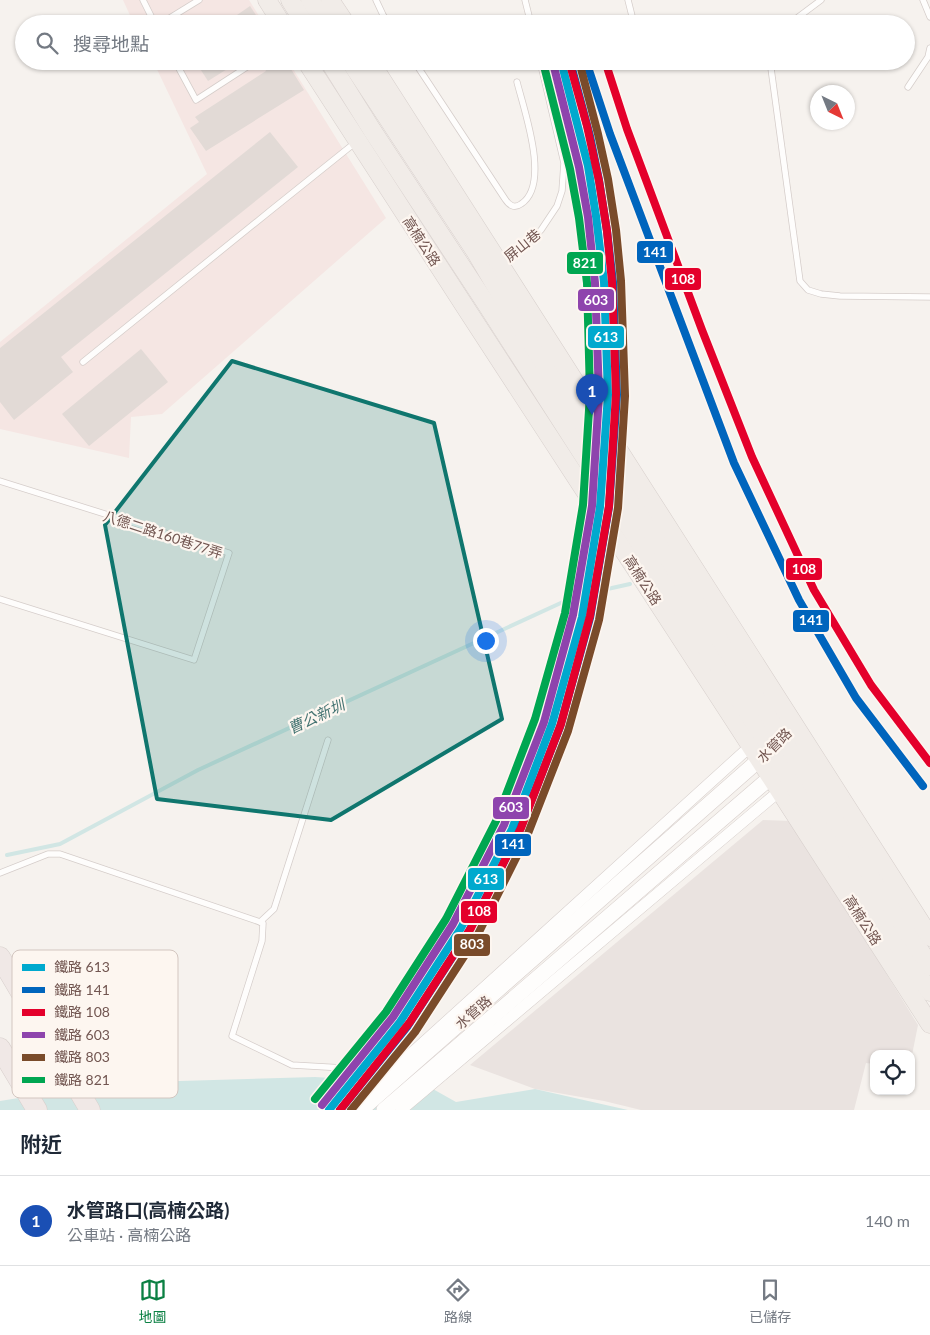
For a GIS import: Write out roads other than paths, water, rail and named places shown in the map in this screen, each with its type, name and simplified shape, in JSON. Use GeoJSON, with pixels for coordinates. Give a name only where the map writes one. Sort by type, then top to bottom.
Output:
{"type":"FeatureCollection","features":[{"type":"Feature","properties":{"kind":"highway"},"geometry":{"type":"LineString","coordinates":[[0,957],[12,977]]}},
{"type":"Feature","properties":{"kind":"highway"},"geometry":{"type":"LineString","coordinates":[[0,1048],[12,1068]]}},
{"type":"Feature","properties":{"kind":"highway"},"geometry":{"type":"LineString","coordinates":[[30,1098],[37,1110]]}},
{"type":"Feature","properties":{"kind":"highway"},"geometry":{"type":"LineString","coordinates":[[83,1098],[90,1110]]}},
{"type":"Feature","properties":{"kind":"main road"},"geometry":{"type":"LineString","coordinates":[[266,0],[276,15]]}},
{"type":"Feature","properties":{"kind":"main road"},"geometry":{"type":"LineString","coordinates":[[290,0],[299,15]]}},
{"type":"Feature","properties":{"kind":"main road"},"geometry":{"type":"LineString","coordinates":[[310,0],[320,15]]}},
{"type":"Feature","properties":{"kind":"main road"},"geometry":{"type":"LineString","coordinates":[[330,0],[340,15]]}},
{"type":"Feature","properties":{"kind":"main road","name":"高楠公路"},"geometry":{"type":"LineString","coordinates":[[312,70],[358,141],[464,287],[771,740],[930,992]]}},
{"type":"Feature","properties":{"kind":"main road","name":"高楠公路"},"geometry":{"type":"LineString","coordinates":[[335,70],[464,287]]}},
{"type":"Feature","properties":{"kind":"main road","name":"高楠公路"},"geometry":{"type":"LineString","coordinates":[[356,70],[494,267]]}},
{"type":"Feature","properties":{"kind":"main road","name":"高楠公路"},"geometry":{"type":"LineString","coordinates":[[375,70],[494,267],[771,740],[790,770],[930,966]]}},
{"type":"Feature","properties":{"kind":"main road","name":"高楠公路"},"geometry":{"type":"LineString","coordinates":[[790,770],[930,937]]}},
{"type":"Feature","properties":{"kind":"main road","name":"高楠公路"},"geometry":{"type":"LineString","coordinates":[[790,770],[930,1024]]}},
{"type":"Feature","properties":{"kind":"street","name":"水管路"},"geometry":{"type":"LineString","coordinates":[[360,1110],[416,1055],[771,740]]}},
{"type":"Feature","properties":{"kind":"street","name":"水管路"},"geometry":{"type":"LineString","coordinates":[[384,1110],[435,1073],[790,770]]}},
{"type":"Feature","properties":{"kind":"street"},"geometry":{"type":"LineString","coordinates":[[349,1110],[416,1055]]}},
{"type":"Feature","properties":{"kind":"street"},"geometry":{"type":"LineString","coordinates":[[401,1110],[435,1073]]}},
{"type":"Feature","properties":{"kind":"lane"},"geometry":{"type":"LineString","coordinates":[[143,0],[150,15]]}},
{"type":"Feature","properties":{"kind":"lane"},"geometry":{"type":"LineString","coordinates":[[175,15],[199,0]]}},
{"type":"Feature","properties":{"kind":"lane"},"geometry":{"type":"LineString","coordinates":[[376,0],[384,15]]}},
{"type":"Feature","properties":{"kind":"lane"},"geometry":{"type":"LineString","coordinates":[[525,0],[529,15]]}},
{"type":"Feature","properties":{"kind":"lane"},"geometry":{"type":"LineString","coordinates":[[628,0],[632,15]]}},
{"type":"Feature","properties":{"kind":"lane"},"geometry":{"type":"LineString","coordinates":[[801,15],[821,0]]}},
{"type":"Feature","properties":{"kind":"lane"},"geometry":{"type":"LineString","coordinates":[[923,0],[930,17]]}},
{"type":"Feature","properties":{"kind":"lane"},"geometry":{"type":"LineString","coordinates":[[908,87],[928,57],[930,48]]}},
{"type":"Feature","properties":{"kind":"lane"},"geometry":{"type":"LineString","coordinates":[[180,70],[196,100],[242,70]]}},
{"type":"Feature","properties":{"kind":"lane"},"geometry":{"type":"LineString","coordinates":[[420,70],[508,204],[513,206],[522,204],[531,193],[535,180],[536,165],[534,149],[517,82]]}},
{"type":"Feature","properties":{"kind":"lane","name":"屏山巷"},"geometry":{"type":"LineString","coordinates":[[464,287],[524,246],[541,230],[557,206],[562,191],[564,163],[542,70]]}},
{"type":"Feature","properties":{"kind":"lane"},"geometry":{"type":"LineString","coordinates":[[771,70],[800,281],[808,290],[821,294],[930,298]]}},
{"type":"Feature","properties":{"kind":"lane"},"geometry":{"type":"LineString","coordinates":[[83,362],[372,130]]}},
{"type":"Feature","properties":{"kind":"lane","name":"八德二路160巷77弄"},"geometry":{"type":"LineString","coordinates":[[0,481],[229,553],[194,660],[0,599]]}},
{"type":"Feature","properties":{"kind":"lane"},"geometry":{"type":"LineString","coordinates":[[260,922],[274,909],[328,740]]}},
{"type":"Feature","properties":{"kind":"lane"},"geometry":{"type":"LineString","coordinates":[[0,873],[48,854],[60,854],[263,923],[262,941],[232,1036],[292,1065],[344,1068]]}},
{"type":"Feature","properties":{"kind":"waterway","name":"曹公新圳"},"geometry":{"type":"LineString","coordinates":[[7,855],[60,844],[198,770],[576,596],[630,584]]}},
{"type":"Feature","properties":{"kind":"rail line","name":"821"},"geometry":{"type":"LineString","coordinates":[[315,1099],[386,1012],[446,919],[496,821],[535,719],[565,613],[583,505],[590,394],[587,283],[579,218],[570,169],[545,70]]}},
{"type":"Feature","properties":{"kind":"rail line","name":"603"},"geometry":{"type":"LineString","coordinates":[[322,1105],[393,1017],[453,924],[504,825],[544,722],[573,615],[592,506],[599,395],[595,283],[588,217],[579,167],[555,70]]}},
{"type":"Feature","properties":{"kind":"rail line","name":"613"},"geometry":{"type":"LineString","coordinates":[[329,1110],[400,1022],[461,928],[512,829],[552,724],[582,617],[600,507],[608,395],[604,282],[596,216],[588,166],[563,70]]}},
{"type":"Feature","properties":{"kind":"rail line","name":"108"},"geometry":{"type":"LineString","coordinates":[[340,1110],[410,1022],[471,928],[521,828],[561,724],[590,616],[609,506],[616,394],[612,282],[607,231],[587,126],[571,70]]}},
{"type":"Feature","properties":{"kind":"rail line","name":"141"},"geometry":{"type":"LineString","coordinates":[[340,1110],[407,1027],[468,933],[519,832],[560,727],[590,618],[609,507],[617,395],[613,282],[607,231],[590,136],[572,70]]}},
{"type":"Feature","properties":{"kind":"rail line","name":"803"},"geometry":{"type":"LineString","coordinates":[[351,1110],[415,1032],[476,938],[527,836],[568,731],[599,620],[618,508],[625,396],[621,281],[616,230],[608,179],[581,70]]}},
{"type":"Feature","properties":{"kind":"rail line","name":"141"},"geometry":{"type":"LineString","coordinates":[[589,70],[610,134],[734,463],[799,600],[856,698],[923,786]]}},
{"type":"Feature","properties":{"kind":"rail line","name":"108"},"geometry":{"type":"LineString","coordinates":[[608,70],[627,129],[752,457],[814,590],[871,685],[930,763]]}},
{"type":"Feature","properties":{"kind":"place","name":"水管路口(高楠公路)"},"geometry":{"type":"Point","coordinates":[592,415]}}]}
